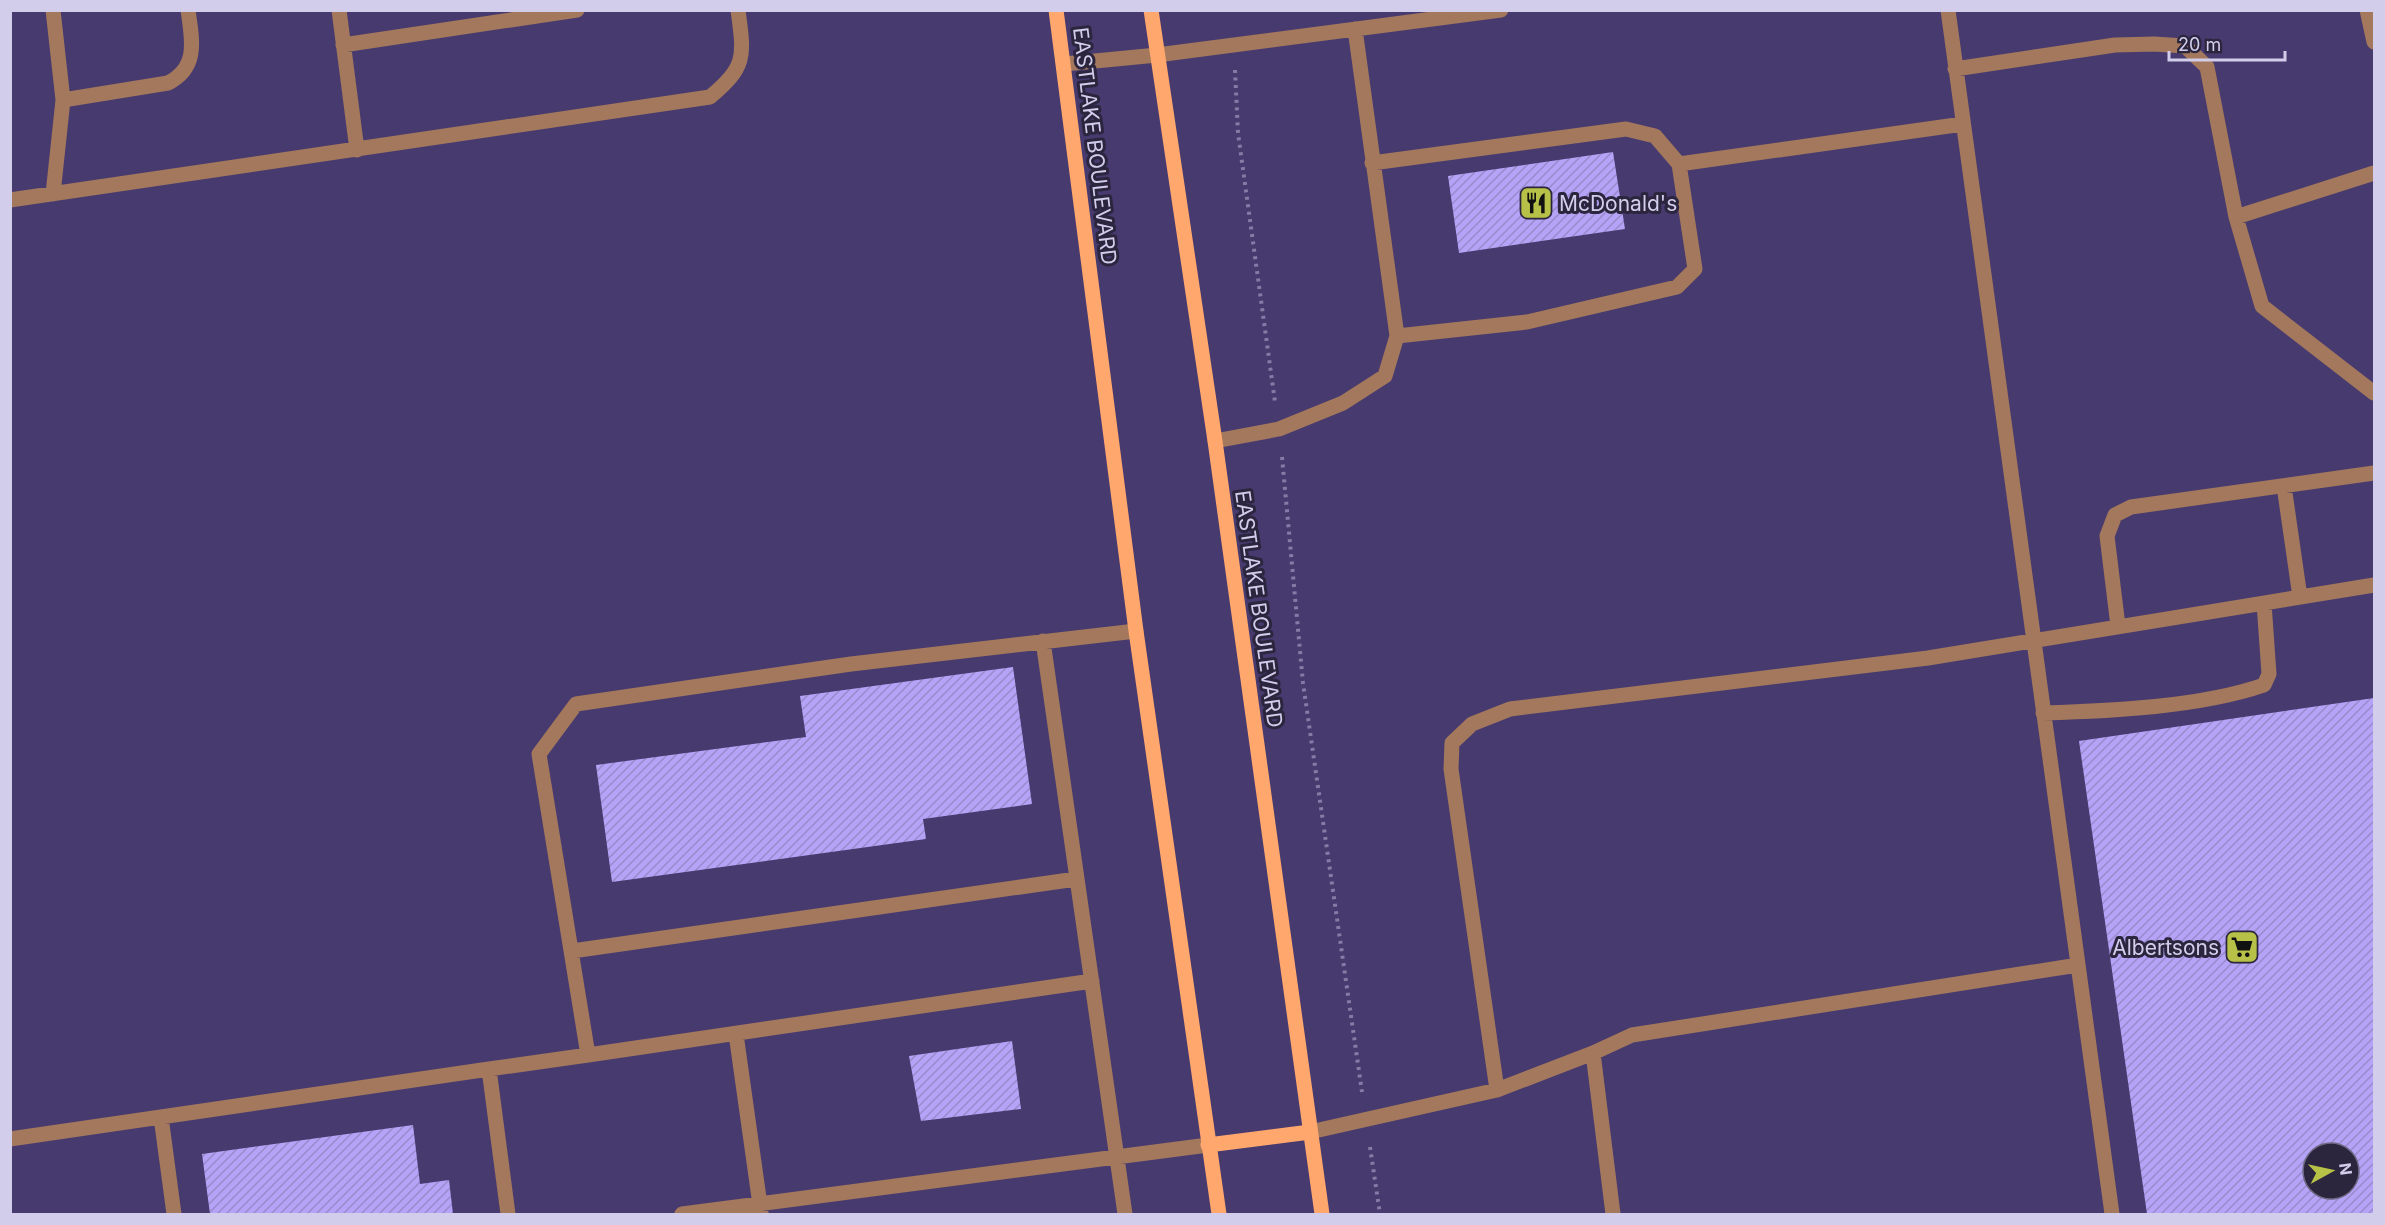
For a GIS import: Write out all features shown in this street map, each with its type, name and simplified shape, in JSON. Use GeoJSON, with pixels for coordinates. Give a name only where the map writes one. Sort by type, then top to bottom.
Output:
{"type":"FeatureCollection","features":[{"type":"Feature","properties":{"kind":"main road","name":"EASTLAKE BOULEVARD"},"geometry":{"type":"LineString","coordinates":[[1056,10],[1136,631],[1219,1215]]}},
{"type":"Feature","properties":{"kind":"main road","name":"EASTLAKE BOULEVARD"},"geometry":{"type":"LineString","coordinates":[[1151,10],[1215,441],[1322,1215]]}},
{"type":"Feature","properties":{"kind":"main road"},"geometry":{"type":"LineString","coordinates":[[1208,1145],[1310,1132]]}},
{"type":"Feature","properties":{"kind":"street"},"geometry":{"type":"LineString","coordinates":[[53,10],[63,100],[53,194]]}},
{"type":"Feature","properties":{"kind":"street"},"geometry":{"type":"LineString","coordinates":[[63,100],[168,83],[183,76],[191,58],[192,39],[188,10]]}},
{"type":"Feature","properties":{"kind":"street"},"geometry":{"type":"LineString","coordinates":[[339,10],[357,150]]}},
{"type":"Feature","properties":{"kind":"street"},"geometry":{"type":"LineString","coordinates":[[343,45],[474,18],[577,10]]}},
{"type":"Feature","properties":{"kind":"street"},"geometry":{"type":"LineString","coordinates":[[10,200],[710,98],[732,79],[743,50],[738,10]]}},
{"type":"Feature","properties":{"kind":"street"},"geometry":{"type":"LineString","coordinates":[[1064,64],[1157,55],[1355,29],[1435,15],[1501,10]]}},
{"type":"Feature","properties":{"kind":"street"},"geometry":{"type":"LineString","coordinates":[[1948,10],[2112,1215]]}},
{"type":"Feature","properties":{"kind":"street"},"geometry":{"type":"LineString","coordinates":[[2367,10],[2374,42]]}},
{"type":"Feature","properties":{"kind":"street"},"geometry":{"type":"LineString","coordinates":[[1215,441],[1279,429],[1344,403],[1385,376],[1397,336],[1355,29]]}},
{"type":"Feature","properties":{"kind":"street"},"geometry":{"type":"LineString","coordinates":[[1955,69],[2115,45],[2185,46],[2207,67],[2236,217],[2262,306],[2374,393]]}},
{"type":"Feature","properties":{"kind":"street"},"geometry":{"type":"LineString","coordinates":[[1679,164],[1963,124]]}},
{"type":"Feature","properties":{"kind":"street"},"geometry":{"type":"LineString","coordinates":[[1372,164],[1626,129],[1655,136],[1679,164],[1695,269],[1677,287],[1527,322],[1397,336]]}},
{"type":"Feature","properties":{"kind":"street"},"geometry":{"type":"LineString","coordinates":[[2236,217],[2374,173]]}},
{"type":"Feature","properties":{"kind":"street"},"geometry":{"type":"LineString","coordinates":[[2118,626],[2107,536],[2115,515],[2131,507],[2374,473]]}},
{"type":"Feature","properties":{"kind":"street"},"geometry":{"type":"LineString","coordinates":[[2284,486],[2300,597]]}},
{"type":"Feature","properties":{"kind":"street"},"geometry":{"type":"LineString","coordinates":[[1497,1090],[1451,769],[1452,743],[1472,724],[1510,709],[1928,657],[2374,585]]}},
{"type":"Feature","properties":{"kind":"street"},"geometry":{"type":"LineString","coordinates":[[2043,713],[2118,711],[2242,693],[2264,685],[2269,674],[2264,603]]}},
{"type":"Feature","properties":{"kind":"street"},"geometry":{"type":"LineString","coordinates":[[588,1055],[539,754],[576,705],[851,664],[1136,631]]}},
{"type":"Feature","properties":{"kind":"street"},"geometry":{"type":"LineString","coordinates":[[1043,641],[1125,1215]]}},
{"type":"Feature","properties":{"kind":"street"},"geometry":{"type":"LineString","coordinates":[[572,951],[1076,879]]}},
{"type":"Feature","properties":{"kind":"street"},"geometry":{"type":"LineString","coordinates":[[1310,1132],[1497,1090],[1593,1053],[1632,1035],[2078,965]]}},
{"type":"Feature","properties":{"kind":"street"},"geometry":{"type":"LineString","coordinates":[[10,1139],[1092,981]]}},
{"type":"Feature","properties":{"kind":"street"},"geometry":{"type":"LineString","coordinates":[[736,1034],[761,1209]]}},
{"type":"Feature","properties":{"kind":"street"},"geometry":{"type":"LineString","coordinates":[[1593,1053],[1613,1215]]}},
{"type":"Feature","properties":{"kind":"street"},"geometry":{"type":"LineString","coordinates":[[489,1069],[508,1215]]}},
{"type":"Feature","properties":{"kind":"street"},"geometry":{"type":"LineString","coordinates":[[161,1117],[174,1215]]}},
{"type":"Feature","properties":{"kind":"street"},"geometry":{"type":"LineString","coordinates":[[682,1215],[761,1209],[1208,1145]]}},
{"type":"Feature","properties":{"kind":"path"},"geometry":{"type":"LineString","coordinates":[[1237,84],[1238,133],[1289,516],[1299,651],[1380,1215]]}},
{"type":"Feature","properties":{"kind":"building","name":"McDonald's"},"geometry":{"type":"Polygon","coordinates":[[[1613,152],[1625,229],[1459,253],[1448,176],[1613,152]]]}},
{"type":"Feature","properties":{"kind":"building"},"geometry":{"type":"Polygon","coordinates":[[[1013,667],[1032,804],[923,819],[926,839],[612,882],[596,765],[806,737],[800,696],[1013,667]]]}},
{"type":"Feature","properties":{"kind":"building","name":"Albertsons"},"geometry":{"type":"Polygon","coordinates":[[[2374,698],[2374,1214],[2147,1214],[2079,741],[2374,698]]]}},
{"type":"Feature","properties":{"kind":"building"},"geometry":{"type":"Polygon","coordinates":[[[1012,1041],[1021,1109],[921,1121],[909,1056],[1012,1041]]]}},
{"type":"Feature","properties":{"kind":"building"},"geometry":{"type":"Polygon","coordinates":[[[413,1125],[420,1184],[449,1180],[453,1214],[210,1214],[202,1154],[413,1125]]]}},
{"type":"Feature","properties":{"kind":"place","name":"McDonald's"},"geometry":{"type":"Point","coordinates":[1536,203]}},
{"type":"Feature","properties":{"kind":"place","name":"Albertsons"},"geometry":{"type":"Point","coordinates":[2242,947]}}]}
